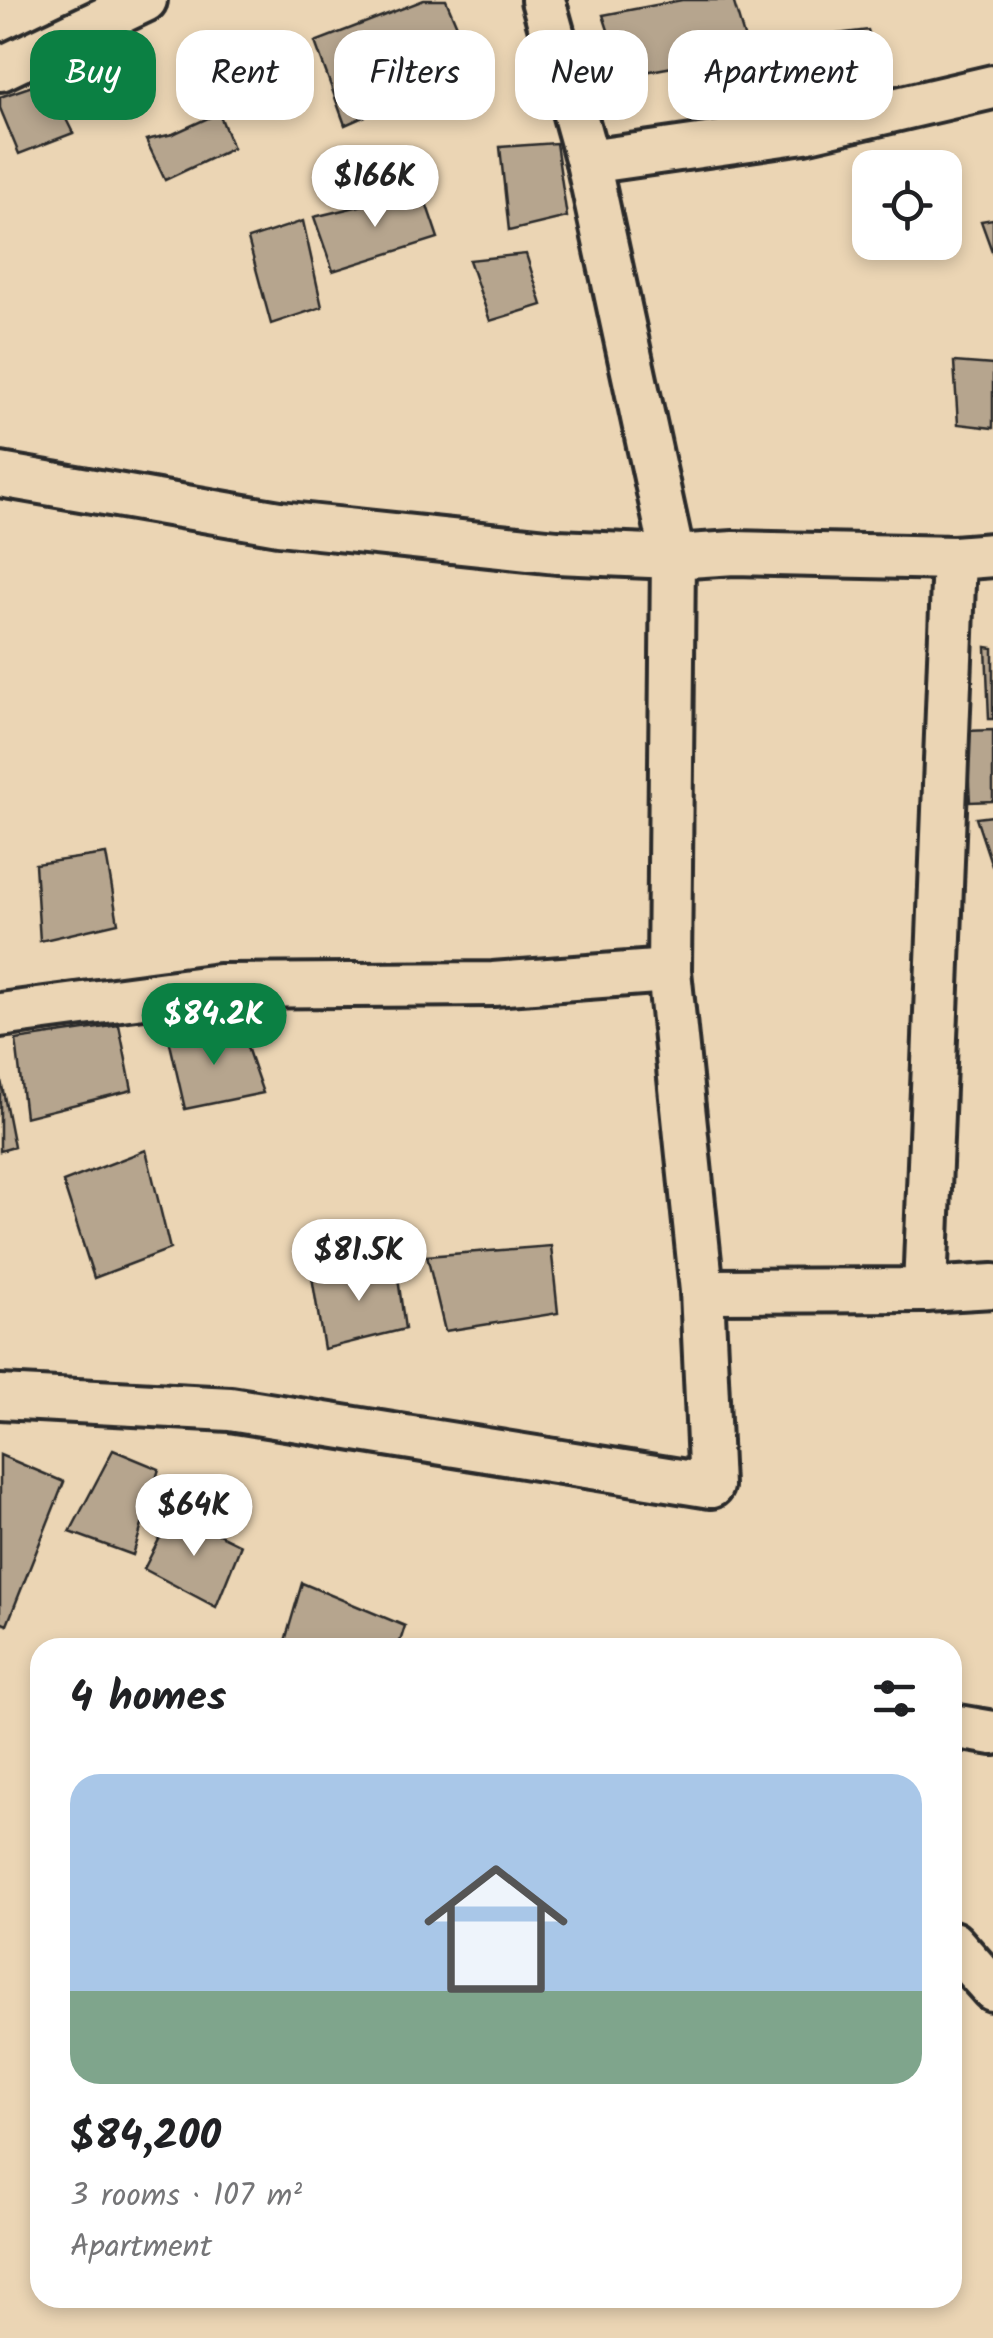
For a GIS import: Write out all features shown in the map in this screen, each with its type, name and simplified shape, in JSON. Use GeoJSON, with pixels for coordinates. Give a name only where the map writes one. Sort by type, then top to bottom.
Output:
{"type":"FeatureCollection","features":[{"type":"Feature","properties":{"kind":"street"},"geometry":{"type":"LineString","coordinates":[[0,69],[145,0]]}},
{"type":"Feature","properties":{"kind":"street"},"geometry":{"type":"LineString","coordinates":[[0,1397],[230,1409],[711,1486],[702,1291],[669,970],[672,557],[588,162],[543,0]]}},
{"type":"Feature","properties":{"kind":"street"},"geometry":{"type":"LineString","coordinates":[[588,162],[804,131],[993,87]]}},
{"type":"Feature","properties":{"kind":"street"},"geometry":{"type":"LineString","coordinates":[[0,475],[279,523],[558,552],[672,557],[734,553],[974,556],[925,1290]]}},
{"type":"Feature","properties":{"kind":"street"},"geometry":{"type":"LineString","coordinates":[[0,1015],[218,986],[492,984],[669,970]]}},
{"type":"Feature","properties":{"kind":"street"},"geometry":{"type":"LineString","coordinates":[[702,1291],[993,1286]]}},
{"type":"Feature","properties":{"kind":"street"},"geometry":{"type":"LineString","coordinates":[[962,1728],[993,1733]]}},
{"type":"Feature","properties":{"kind":"street"},"geometry":{"type":"LineString","coordinates":[[962,1954],[993,1989]]}},
{"type":"Feature","properties":{"kind":"building"},"geometry":{"type":"Polygon","coordinates":[[[424,0],[446,0],[457,26],[453,30],[346,30],[424,0]]]}},
{"type":"Feature","properties":{"kind":"building"},"geometry":{"type":"Polygon","coordinates":[[[682,0],[733,0],[742,30],[668,30],[668,68],[648,71],[648,30],[608,30],[603,15],[682,0]]]}},
{"type":"Feature","properties":{"kind":"building"},"geometry":{"type":"Polygon","coordinates":[[[334,35],[334,95],[315,42],[334,35]]]}},
{"type":"Feature","properties":{"kind":"building"},"geometry":{"type":"Polygon","coordinates":[[[30,87],[30,120],[66,120],[73,133],[19,154],[0,108],[0,97],[30,87]]]}},
{"type":"Feature","properties":{"kind":"building"},"geometry":{"type":"Polygon","coordinates":[[[204,120],[222,120],[233,148],[165,180],[146,140],[173,134],[204,120]]]}},
{"type":"Feature","properties":{"kind":"building"},"geometry":{"type":"Polygon","coordinates":[[[556,143],[567,217],[509,231],[500,147],[556,143]]]}},
{"type":"Feature","properties":{"kind":"building"},"geometry":{"type":"Polygon","coordinates":[[[422,191],[438,238],[333,271],[314,217],[422,191]]]}},
{"type":"Feature","properties":{"kind":"building"},"geometry":{"type":"Polygon","coordinates":[[[993,219],[993,254],[981,221],[993,219]]]}},
{"type":"Feature","properties":{"kind":"building"},"geometry":{"type":"Polygon","coordinates":[[[303,221],[322,307],[271,324],[248,239],[303,221]]]}},
{"type":"Feature","properties":{"kind":"building"},"geometry":{"type":"Polygon","coordinates":[[[526,254],[542,305],[490,321],[469,260],[526,254]]]}},
{"type":"Feature","properties":{"kind":"building"},"geometry":{"type":"Polygon","coordinates":[[[954,362],[993,365],[993,428],[958,424],[954,362]]]}},
{"type":"Feature","properties":{"kind":"building"},"geometry":{"type":"Polygon","coordinates":[[[986,647],[993,648],[993,719],[989,719],[986,647]]]}},
{"type":"Feature","properties":{"kind":"building"},"geometry":{"type":"Polygon","coordinates":[[[993,730],[993,801],[970,802],[966,731],[993,730]]]}},
{"type":"Feature","properties":{"kind":"building"},"geometry":{"type":"Polygon","coordinates":[[[993,816],[993,866],[992,866],[976,818],[993,816]]]}},
{"type":"Feature","properties":{"kind":"building"},"geometry":{"type":"Polygon","coordinates":[[[106,854],[118,923],[40,941],[35,864],[106,854]]]}},
{"type":"Feature","properties":{"kind":"building"},"geometry":{"type":"Polygon","coordinates":[[[119,1025],[132,1090],[25,1117],[16,1040],[119,1025]]]}},
{"type":"Feature","properties":{"kind":"building"},"geometry":{"type":"Polygon","coordinates":[[[240,1027],[263,1093],[185,1109],[169,1039],[240,1027]]]}},
{"type":"Feature","properties":{"kind":"building"},"geometry":{"type":"Polygon","coordinates":[[[0,1075],[14,1147],[0,1151],[0,1075]]]}},
{"type":"Feature","properties":{"kind":"building"},"geometry":{"type":"Polygon","coordinates":[[[146,1150],[170,1249],[94,1278],[63,1182],[146,1150]]]}},
{"type":"Feature","properties":{"kind":"building"},"geometry":{"type":"Polygon","coordinates":[[[551,1246],[558,1313],[445,1331],[427,1256],[551,1246]]]}},
{"type":"Feature","properties":{"kind":"building"},"geometry":{"type":"Polygon","coordinates":[[[396,1263],[405,1329],[324,1349],[312,1277],[396,1263]]]}},
{"type":"Feature","properties":{"kind":"building"},"geometry":{"type":"Polygon","coordinates":[[[113,1450],[159,1469],[133,1555],[70,1532],[113,1450]]]}},
{"type":"Feature","properties":{"kind":"building"},"geometry":{"type":"Polygon","coordinates":[[[0,1455],[64,1482],[7,1625],[0,1622],[0,1455]]]}},
{"type":"Feature","properties":{"kind":"building"},"geometry":{"type":"Polygon","coordinates":[[[173,1512],[241,1545],[216,1607],[144,1569],[173,1512]]]}},
{"type":"Feature","properties":{"kind":"building"},"geometry":{"type":"Polygon","coordinates":[[[302,1583],[405,1626],[401,1638],[286,1638],[302,1583]]]}}]}
